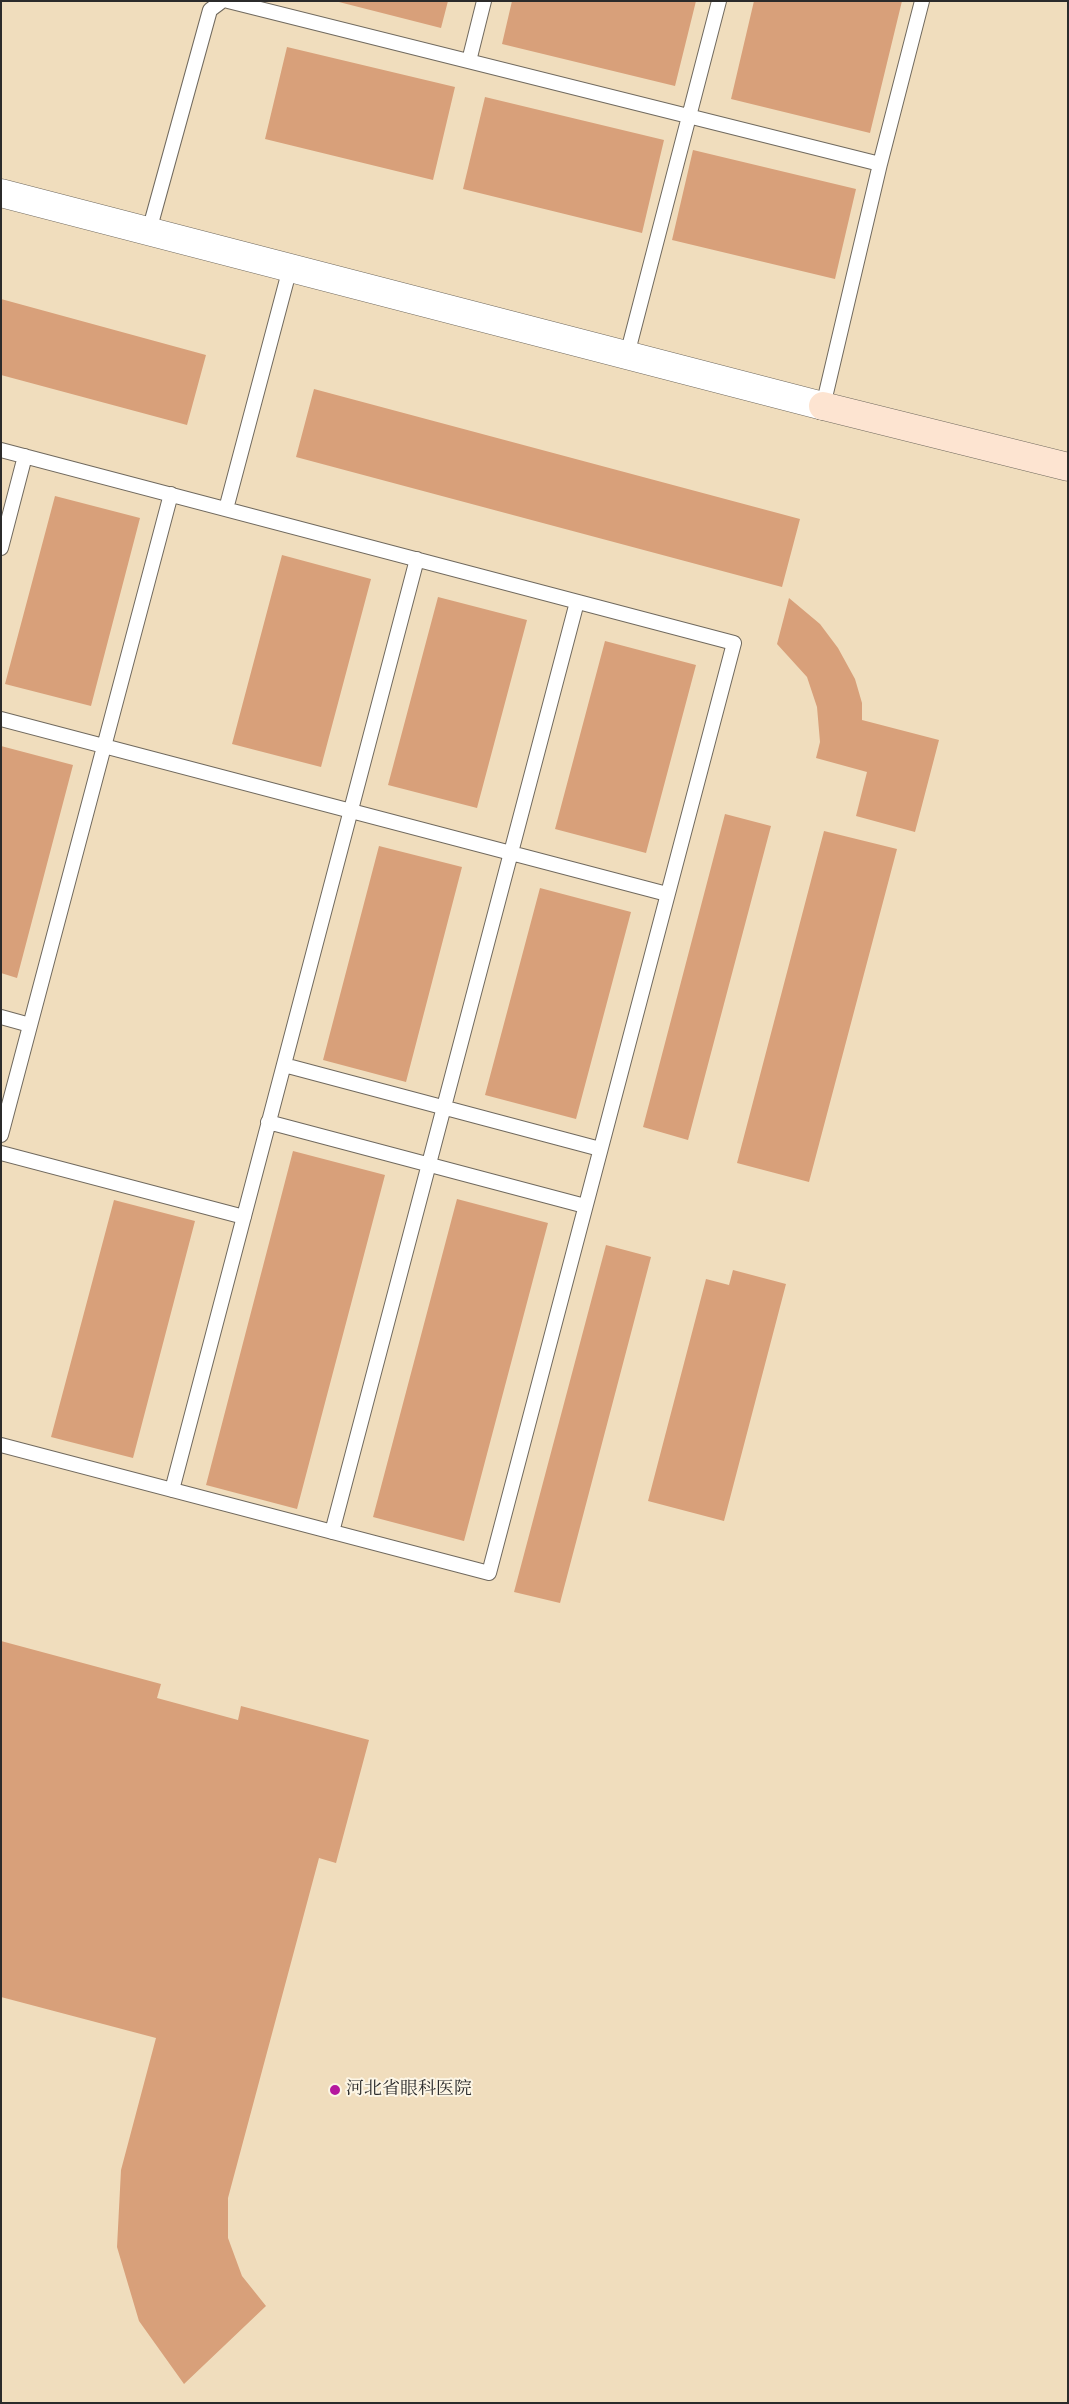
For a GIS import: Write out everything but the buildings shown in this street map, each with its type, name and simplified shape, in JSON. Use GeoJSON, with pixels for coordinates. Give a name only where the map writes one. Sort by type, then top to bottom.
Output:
{"type":"FeatureCollection","features":[{"type":"Feature","properties":{"kind":"street"},"geometry":{"type":"LineString","coordinates":[[1,193],[823,406],[1068,467]]}},
{"type":"Feature","properties":{"kind":"lane"},"geometry":{"type":"LineString","coordinates":[[148,232],[210,10],[222,1]]}},
{"type":"Feature","properties":{"kind":"lane"},"geometry":{"type":"LineString","coordinates":[[228,1],[880,164]]}},
{"type":"Feature","properties":{"kind":"lane"},"geometry":{"type":"LineString","coordinates":[[469,61],[484,1]]}},
{"type":"Feature","properties":{"kind":"lane"},"geometry":{"type":"LineString","coordinates":[[627,355],[719,1]]}},
{"type":"Feature","properties":{"kind":"lane"},"geometry":{"type":"LineString","coordinates":[[823,406],[880,164],[922,1]]}},
{"type":"Feature","properties":{"kind":"lane"},"geometry":{"type":"LineString","coordinates":[[226,509],[290,268]]}},
{"type":"Feature","properties":{"kind":"lane"},"geometry":{"type":"LineString","coordinates":[[1,450],[734,643],[488,1573],[1,1445]]}},
{"type":"Feature","properties":{"kind":"lane"},"geometry":{"type":"LineString","coordinates":[[1,548],[25,456]]}},
{"type":"Feature","properties":{"kind":"lane"},"geometry":{"type":"LineString","coordinates":[[1,1135],[171,494]]}},
{"type":"Feature","properties":{"kind":"lane"},"geometry":{"type":"LineString","coordinates":[[172,1490],[417,560]]}},
{"type":"Feature","properties":{"kind":"lane"},"geometry":{"type":"LineString","coordinates":[[332,1532],[577,602]]}},
{"type":"Feature","properties":{"kind":"lane"},"geometry":{"type":"LineString","coordinates":[[1,719],[667,894]]}},
{"type":"Feature","properties":{"kind":"lane"},"geometry":{"type":"LineString","coordinates":[[1,1017],[30,1025]]}},
{"type":"Feature","properties":{"kind":"lane"},"geometry":{"type":"LineString","coordinates":[[284,1065],[600,1149]]}},
{"type":"Feature","properties":{"kind":"lane"},"geometry":{"type":"LineString","coordinates":[[268,1122],[585,1206]]}},
{"type":"Feature","properties":{"kind":"lane"},"geometry":{"type":"LineString","coordinates":[[1,1153],[244,1217]]}},
{"type":"Feature","properties":{"kind":"place","name":"河北省眼科医院"},"geometry":{"type":"Point","coordinates":[335,2090]}}]}
